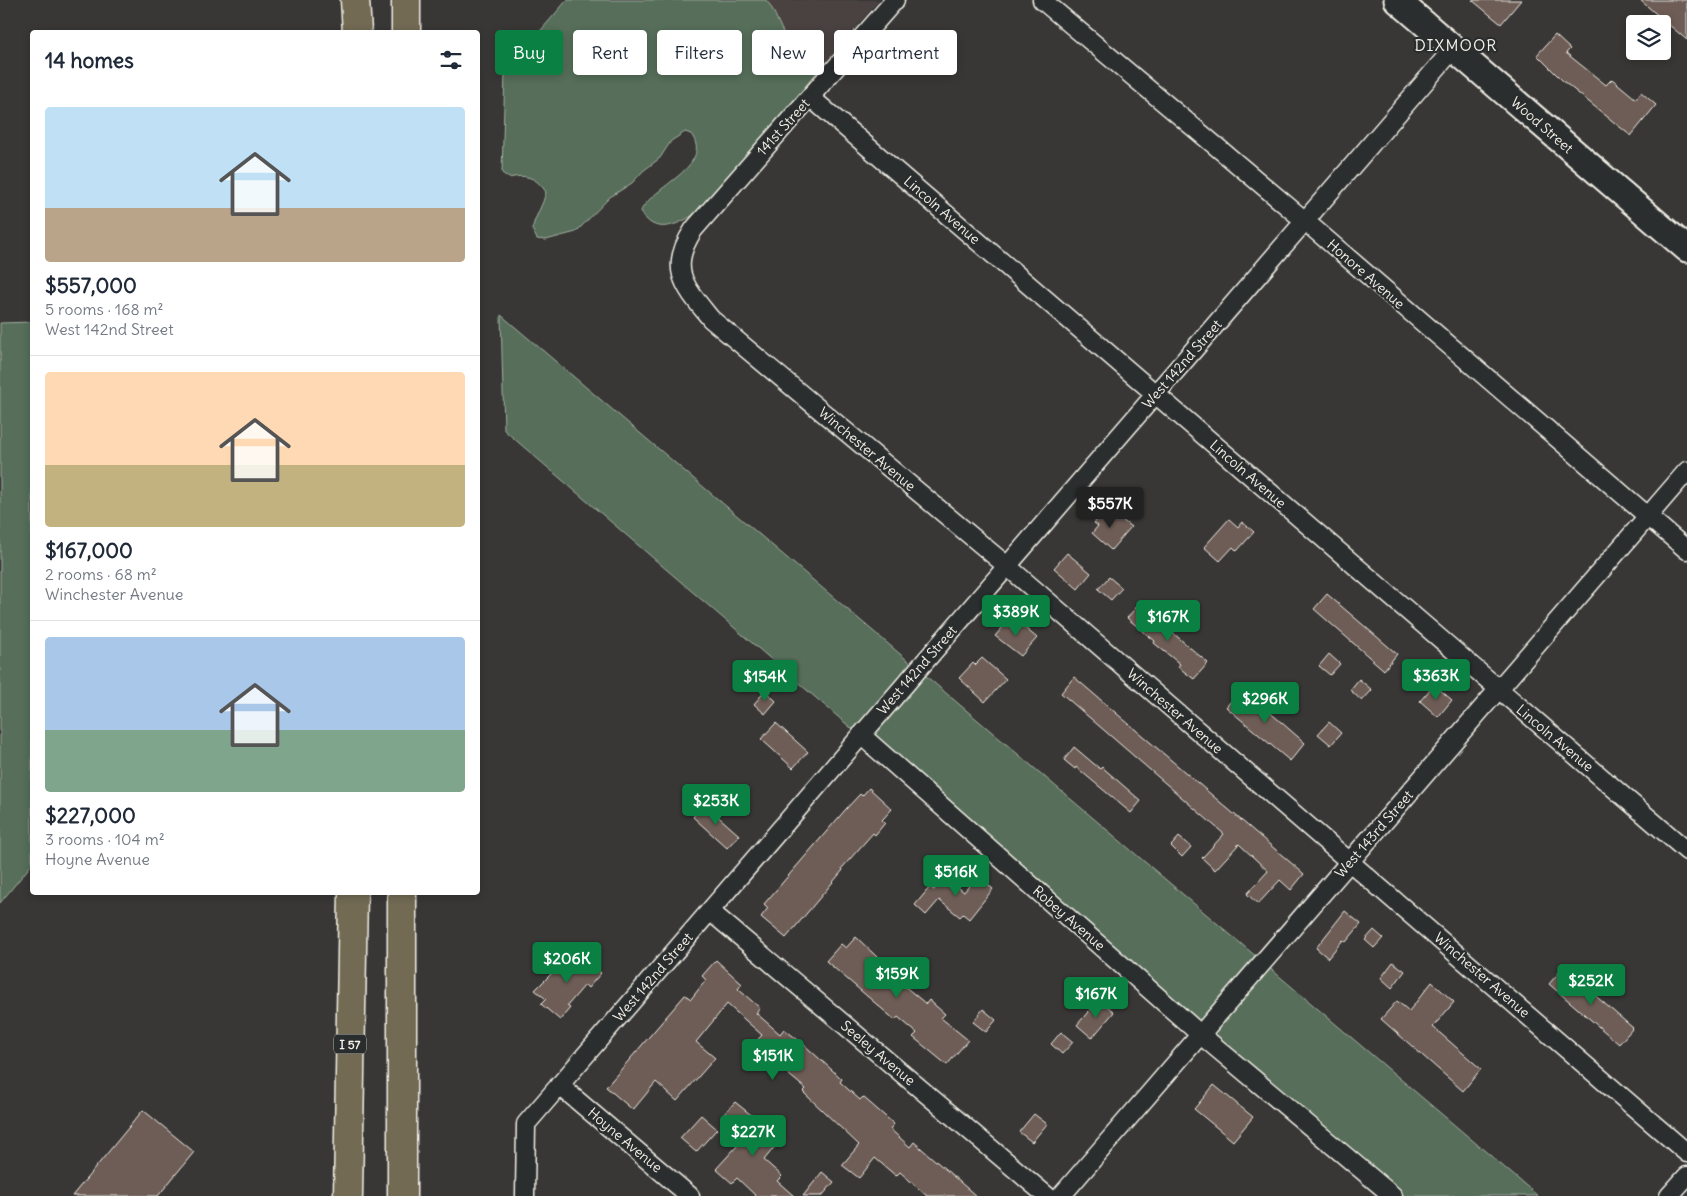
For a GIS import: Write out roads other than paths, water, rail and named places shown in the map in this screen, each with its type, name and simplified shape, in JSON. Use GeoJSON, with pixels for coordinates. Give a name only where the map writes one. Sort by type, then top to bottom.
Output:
{"type":"FeatureCollection","features":[{"type":"Feature","properties":{"kind":"highway"},"geometry":{"type":"LineString","coordinates":[[355,0],[357,30]]}},
{"type":"Feature","properties":{"kind":"highway"},"geometry":{"type":"LineString","coordinates":[[406,0],[406,30]]}},
{"type":"Feature","properties":{"kind":"highway","name":"I 57"},"geometry":{"type":"LineString","coordinates":[[348,1196],[353,895]]}},
{"type":"Feature","properties":{"kind":"highway"},"geometry":{"type":"LineString","coordinates":[[402,895],[402,1196]]}},
{"type":"Feature","properties":{"kind":"main road","name":"Wood Street"},"geometry":{"type":"LineString","coordinates":[[1397,0],[1687,249]]}},
{"type":"Feature","properties":{"kind":"street","name":"141st Street"},"geometry":{"type":"LineString","coordinates":[[680,260],[683,248],[694,229],[895,0]]}},
{"type":"Feature","properties":{"kind":"street","name":"Honore Avenue"},"geometry":{"type":"LineString","coordinates":[[1042,0],[1305,222],[1687,550]]}},
{"type":"Feature","properties":{"kind":"street","name":"West 142nd Street"},"geometry":{"type":"LineString","coordinates":[[524,1196],[526,1124],[1454,48]]}},
{"type":"Feature","properties":{"kind":"street","name":"Lincoln Avenue"},"geometry":{"type":"LineString","coordinates":[[810,97],[1498,690],[1687,850]]}},
{"type":"Feature","properties":{"kind":"street","name":"Winchester Avenue"},"geometry":{"type":"LineString","coordinates":[[680,260],[680,272],[684,283],[711,319],[1007,566],[1687,1153]]}},
{"type":"Feature","properties":{"kind":"street","name":"West 143rd Street"},"geometry":{"type":"LineString","coordinates":[[1061,1196],[1687,471]]}},
{"type":"Feature","properties":{"kind":"street","name":"Robey Avenue"},"geometry":{"type":"LineString","coordinates":[[862,735],[1201,1035],[1393,1196]]}},
{"type":"Feature","properties":{"kind":"street","name":"Seeley Avenue"},"geometry":{"type":"LineString","coordinates":[[710,910],[1047,1196]]}},
{"type":"Feature","properties":{"kind":"street","name":"Hoyne Avenue"},"geometry":{"type":"LineString","coordinates":[[559,1085],[690,1196]]}},
{"type":"Feature","properties":{"kind":"street"},"geometry":{"type":"LineString","coordinates":[[1669,1196],[1687,1176]]}},
{"type":"Feature","properties":{"kind":"district","name":"DIXMOOR"},"geometry":{"type":"Point","coordinates":[1456,45]}}]}
